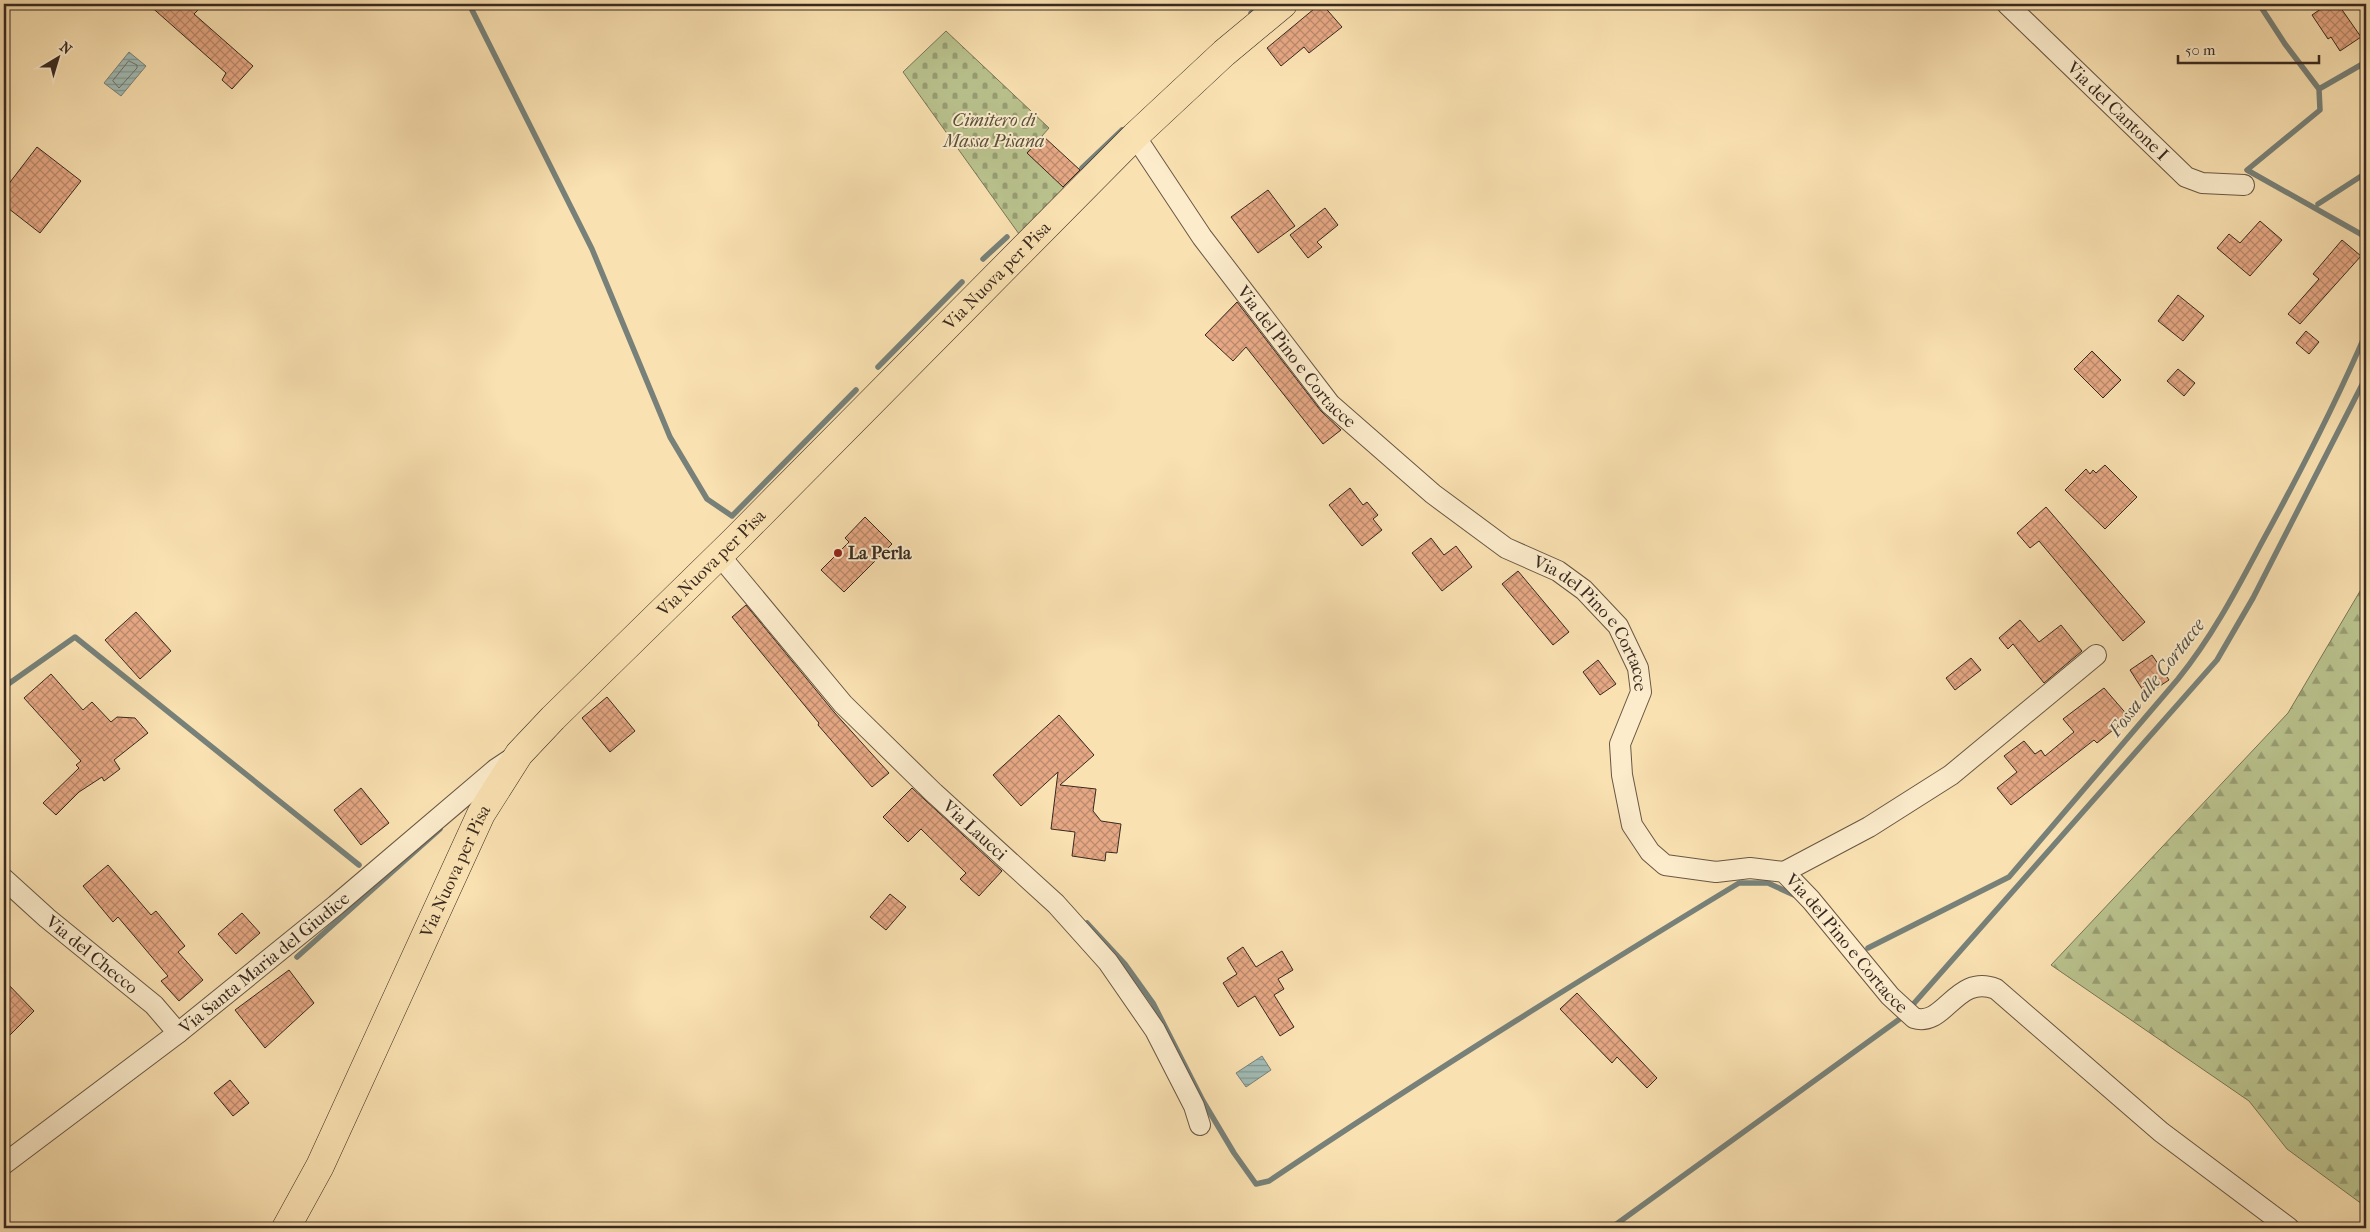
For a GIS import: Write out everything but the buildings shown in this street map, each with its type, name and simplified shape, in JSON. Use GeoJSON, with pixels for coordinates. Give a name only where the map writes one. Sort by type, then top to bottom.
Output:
{"type":"FeatureCollection","features":[{"type":"Feature","properties":{"kind":"main road","name":"Via Nuova per Pisa"},"geometry":{"type":"LineString","coordinates":[[286,1228],[320,1166],[481,814],[520,754],[547,724],[720,556],[1135,136],[1224,53],[1283,4]]}},
{"type":"Feature","properties":{"kind":"street","name":"Via del Cantone I"},"geometry":{"type":"LineString","coordinates":[[2007,4],[2186,177],[2202,184],[2244,185]]}},
{"type":"Feature","properties":{"kind":"street","name":"Via del Pino e Cortacce"},"geometry":{"type":"LineString","coordinates":[[1135,136],[1202,237],[1330,404],[1433,494],[1506,548],[1558,571],[1584,590],[1618,626],[1638,668],[1641,692],[1620,744],[1622,775],[1632,825],[1650,852],[1665,865],[1716,872],[1750,868],[1784,872],[1811,900],[1909,1013],[1929,1018],[1962,992],[1976,985],[1987,985],[1996,989],[2161,1132],[2289,1228]]}},
{"type":"Feature","properties":{"kind":"street","name":"Via Laucci"},"geometry":{"type":"LineString","coordinates":[[720,556],[842,704],[934,793],[1056,904],[1108,962],[1155,1030],[1194,1106],[1200,1125]]}},
{"type":"Feature","properties":{"kind":"street"},"geometry":{"type":"LineString","coordinates":[[1784,872],[1869,827],[1951,775],[2096,655]]}},
{"type":"Feature","properties":{"kind":"street","name":"Via Santa Maria del Giudice"},"geometry":{"type":"LineString","coordinates":[[4,1164],[178,1033],[336,905],[496,769],[520,754]]}},
{"type":"Feature","properties":{"kind":"street","name":"Via del Checco"},"geometry":{"type":"LineString","coordinates":[[4,879],[47,918],[154,1005],[178,1033]]}},
{"type":"Feature","properties":{"kind":"green space","name":"Cimitero di Massa Pisana"},"geometry":{"type":"Polygon","coordinates":[[[946,31],[1049,128],[1027,153],[1065,188],[1019,234],[903,72],[946,31]]]}},
{"type":"Feature","properties":{"kind":"green space"},"geometry":{"type":"Polygon","coordinates":[[[2366,581],[2366,1207],[2287,1149],[2249,1101],[2051,965],[2288,713],[2366,581]]]}},
{"type":"Feature","properties":{"kind":"water"},"geometry":{"type":"Polygon","coordinates":[[[129,52],[146,66],[121,96],[104,83],[129,52]]]}},
{"type":"Feature","properties":{"kind":"water"},"geometry":{"type":"Polygon","coordinates":[[[1262,1056],[1271,1070],[1246,1087],[1236,1073],[1262,1056]]]}},
{"type":"Feature","properties":{"kind":"waterway"},"geometry":{"type":"LineString","coordinates":[[469,4],[592,249],[670,437],[707,499],[732,516],[856,390]]}},
{"type":"Feature","properties":{"kind":"waterway"},"geometry":{"type":"LineString","coordinates":[[1251,13],[1261,4]]}},
{"type":"Feature","properties":{"kind":"waterway"},"geometry":{"type":"LineString","coordinates":[[2259,4],[2285,44],[2319,89],[2320,110],[2247,170],[2366,237]]}},
{"type":"Feature","properties":{"kind":"waterway"},"geometry":{"type":"LineString","coordinates":[[2319,89],[2366,62]]}},
{"type":"Feature","properties":{"kind":"waterway"},"geometry":{"type":"LineString","coordinates":[[1082,168],[1122,130]]}},
{"type":"Feature","properties":{"kind":"waterway"},"geometry":{"type":"LineString","coordinates":[[2318,204],[2366,173]]}},
{"type":"Feature","properties":{"kind":"waterway"},"geometry":{"type":"LineString","coordinates":[[983,259],[1007,237]]}},
{"type":"Feature","properties":{"kind":"waterway"},"geometry":{"type":"LineString","coordinates":[[878,367],[962,282]]}},
{"type":"Feature","properties":{"kind":"waterway","name":"Fossa alle Cortacce"},"geometry":{"type":"LineString","coordinates":[[1868,948],[2009,877],[2178,679],[2213,630],[2242,579],[2316,440],[2366,333]]}},
{"type":"Feature","properties":{"kind":"waterway"},"geometry":{"type":"LineString","coordinates":[[1611,1228],[1901,1018],[2217,660],[2253,598],[2366,377]]}},
{"type":"Feature","properties":{"kind":"waterway"},"geometry":{"type":"LineString","coordinates":[[4,687],[75,637],[359,865]]}},
{"type":"Feature","properties":{"kind":"waterway"},"geometry":{"type":"LineString","coordinates":[[297,957],[440,829]]}},
{"type":"Feature","properties":{"kind":"waterway"},"geometry":{"type":"LineString","coordinates":[[1087,923],[1125,964],[1153,1003],[1203,1101],[1234,1153],[1256,1184],[1269,1181],[1502,1029],[1739,883],[1768,883],[1794,895]]}},
{"type":"Feature","properties":{"kind":"place","name":"La Perla"},"geometry":{"type":"Point","coordinates":[838,553]}}]}
